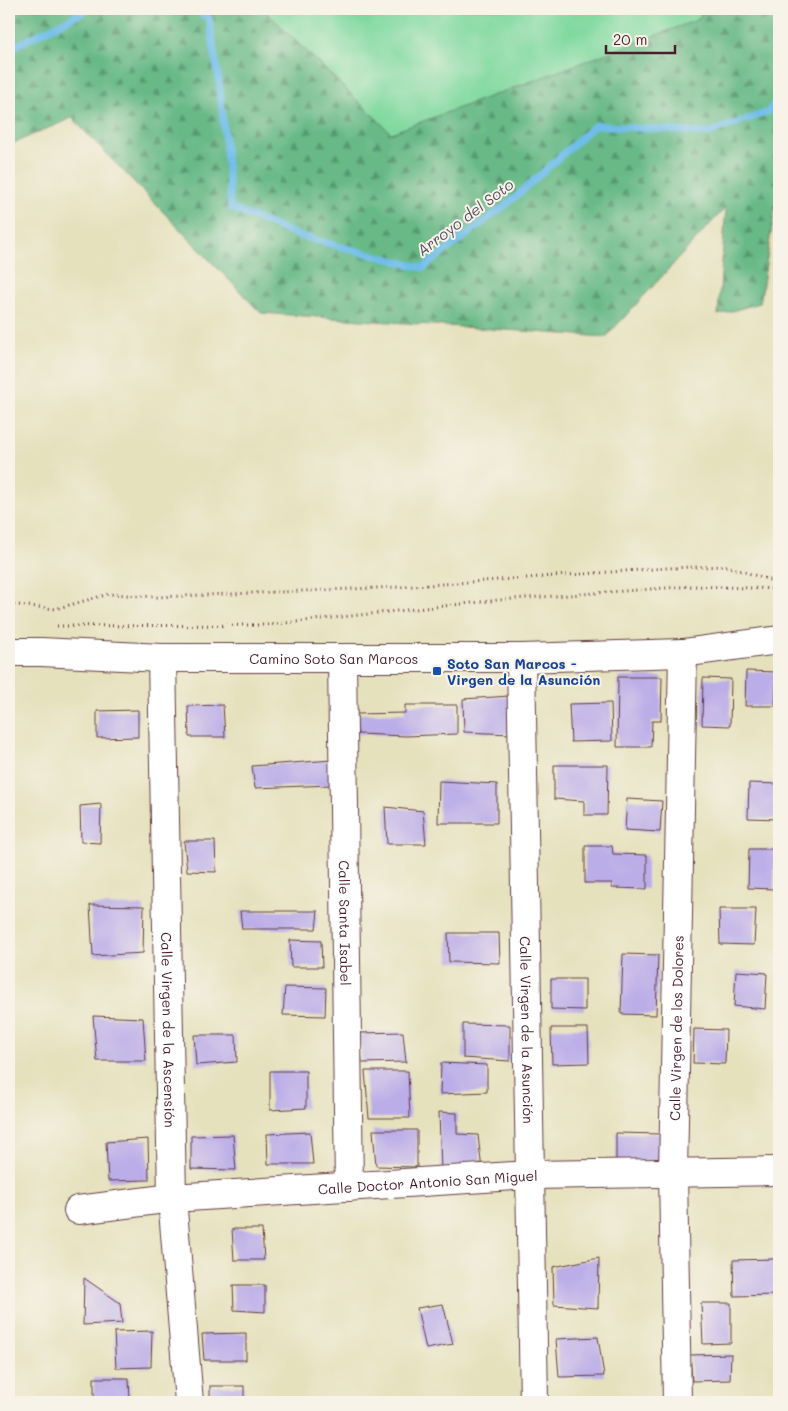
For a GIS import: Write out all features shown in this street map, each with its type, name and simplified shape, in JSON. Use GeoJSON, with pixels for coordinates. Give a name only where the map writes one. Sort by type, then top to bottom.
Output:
{"type":"FeatureCollection","features":[{"type":"Feature","properties":{"kind":"street","name":"Camino Soto San Marcos"},"geometry":{"type":"LineString","coordinates":[[9,652],[162,658],[521,658],[683,653],[779,640]]}},
{"type":"Feature","properties":{"kind":"street","name":"Calle Virgen de los Dolores"},"geometry":{"type":"LineString","coordinates":[[677,1402],[674,1173],[683,653]]}},
{"type":"Feature","properties":{"kind":"street","name":"Calle Virgen de la Ascensión"},"geometry":{"type":"LineString","coordinates":[[162,658],[172,1198],[189,1402]]}},
{"type":"Feature","properties":{"kind":"street","name":"Calle Santa Isabel"},"geometry":{"type":"LineString","coordinates":[[342,658],[349,1187]]}},
{"type":"Feature","properties":{"kind":"street","name":"Calle Virgen de la Asunción"},"geometry":{"type":"LineString","coordinates":[[521,658],[534,1402]]}},
{"type":"Feature","properties":{"kind":"street","name":"Calle Doctor Antonio San Miguel"},"geometry":{"type":"LineString","coordinates":[[78,1210],[172,1198],[530,1175],[779,1171]]}},
{"type":"Feature","properties":{"kind":"path"},"geometry":{"type":"LineString","coordinates":[[9,604],[55,609],[109,594],[157,597],[390,587],[666,568],[726,566],[779,583]]}},
{"type":"Feature","properties":{"kind":"path"},"geometry":{"type":"LineString","coordinates":[[53,626],[267,625],[499,600],[684,586],[779,589]]}},
{"type":"Feature","properties":{"kind":"green space"},"geometry":{"type":"Polygon","coordinates":[[[9,9],[263,9],[391,133],[697,20],[705,9],[779,9],[779,182],[760,303],[718,315],[726,207],[606,337],[261,313],[72,118],[9,145],[9,9]]]}},
{"type":"Feature","properties":{"kind":"green space"},"geometry":{"type":"Polygon","coordinates":[[[263,9],[705,9],[698,20],[391,134],[263,9]]]}},
{"type":"Feature","properties":{"kind":"building"},"geometry":{"type":"Polygon","coordinates":[[[746,671],[777,672],[775,706],[745,706],[746,671]]]}},
{"type":"Feature","properties":{"kind":"building"},"geometry":{"type":"Polygon","coordinates":[[[618,677],[662,677],[661,721],[652,721],[651,747],[617,747],[618,677]]]}},
{"type":"Feature","properties":{"kind":"building"},"geometry":{"type":"Polygon","coordinates":[[[703,678],[731,679],[730,726],[702,725],[703,678]]]}},
{"type":"Feature","properties":{"kind":"building"},"geometry":{"type":"Polygon","coordinates":[[[510,696],[511,734],[464,732],[463,699],[510,696]]]}},
{"type":"Feature","properties":{"kind":"building"},"geometry":{"type":"Polygon","coordinates":[[[611,703],[612,741],[571,742],[569,704],[611,703]]]}},
{"type":"Feature","properties":{"kind":"building"},"geometry":{"type":"Polygon","coordinates":[[[223,705],[225,737],[189,737],[188,706],[223,705]]]}},
{"type":"Feature","properties":{"kind":"building"},"geometry":{"type":"Polygon","coordinates":[[[405,705],[457,705],[457,734],[406,736],[358,734],[356,714],[405,713],[405,705]]]}},
{"type":"Feature","properties":{"kind":"building"},"geometry":{"type":"Polygon","coordinates":[[[138,710],[138,737],[97,738],[97,711],[138,710]]]}},
{"type":"Feature","properties":{"kind":"building"},"geometry":{"type":"Polygon","coordinates":[[[332,760],[331,785],[255,788],[252,766],[332,760]]]}},
{"type":"Feature","properties":{"kind":"building"},"geometry":{"type":"Polygon","coordinates":[[[554,765],[608,765],[607,815],[584,815],[584,801],[554,799],[554,765]]]}},
{"type":"Feature","properties":{"kind":"building"},"geometry":{"type":"Polygon","coordinates":[[[439,781],[497,784],[497,823],[438,823],[439,781]]]}},
{"type":"Feature","properties":{"kind":"building"},"geometry":{"type":"Polygon","coordinates":[[[749,783],[779,784],[778,819],[748,818],[749,783]]]}},
{"type":"Feature","properties":{"kind":"building"},"geometry":{"type":"Polygon","coordinates":[[[627,799],[662,801],[660,832],[625,830],[627,799]]]}},
{"type":"Feature","properties":{"kind":"building"},"geometry":{"type":"Polygon","coordinates":[[[101,804],[100,843],[81,842],[80,806],[101,804]]]}},
{"type":"Feature","properties":{"kind":"building"},"geometry":{"type":"Polygon","coordinates":[[[385,807],[423,811],[426,844],[387,844],[385,807]]]}},
{"type":"Feature","properties":{"kind":"building"},"geometry":{"type":"Polygon","coordinates":[[[184,841],[215,841],[216,872],[187,871],[184,841]]]}},
{"type":"Feature","properties":{"kind":"building"},"geometry":{"type":"Polygon","coordinates":[[[585,846],[612,846],[613,854],[647,855],[647,889],[612,888],[612,883],[585,883],[585,846]]]}},
{"type":"Feature","properties":{"kind":"building"},"geometry":{"type":"Polygon","coordinates":[[[749,849],[775,849],[774,889],[748,888],[749,849]]]}},
{"type":"Feature","properties":{"kind":"building"},"geometry":{"type":"Polygon","coordinates":[[[90,905],[144,906],[143,953],[93,956],[90,905]]]}},
{"type":"Feature","properties":{"kind":"building"},"geometry":{"type":"Polygon","coordinates":[[[719,909],[756,909],[754,945],[720,944],[719,909]]]}},
{"type":"Feature","properties":{"kind":"building"},"geometry":{"type":"Polygon","coordinates":[[[240,911],[318,911],[316,929],[242,929],[240,911]]]}},
{"type":"Feature","properties":{"kind":"building"},"geometry":{"type":"Polygon","coordinates":[[[448,933],[499,933],[500,963],[449,962],[448,933]]]}},
{"type":"Feature","properties":{"kind":"building"},"geometry":{"type":"Polygon","coordinates":[[[290,940],[321,941],[322,967],[291,967],[290,940]]]}},
{"type":"Feature","properties":{"kind":"building"},"geometry":{"type":"Polygon","coordinates":[[[623,954],[658,955],[656,1015],[621,1014],[623,954]]]}},
{"type":"Feature","properties":{"kind":"building"},"geometry":{"type":"Polygon","coordinates":[[[736,971],[767,973],[765,1009],[734,1006],[736,971]]]}},
{"type":"Feature","properties":{"kind":"building"},"geometry":{"type":"Polygon","coordinates":[[[551,979],[585,979],[585,1010],[551,1009],[551,979]]]}},
{"type":"Feature","properties":{"kind":"building"},"geometry":{"type":"Polygon","coordinates":[[[285,987],[326,988],[325,1016],[283,1015],[285,987]]]}},
{"type":"Feature","properties":{"kind":"building"},"geometry":{"type":"Polygon","coordinates":[[[93,1016],[143,1018],[146,1061],[97,1061],[93,1016]]]}},
{"type":"Feature","properties":{"kind":"building"},"geometry":{"type":"Polygon","coordinates":[[[463,1024],[510,1025],[510,1061],[463,1058],[463,1024]]]}},
{"type":"Feature","properties":{"kind":"building"},"geometry":{"type":"Polygon","coordinates":[[[551,1028],[588,1028],[589,1063],[552,1064],[551,1028]]]}},
{"type":"Feature","properties":{"kind":"building"},"geometry":{"type":"Polygon","coordinates":[[[694,1029],[726,1030],[725,1064],[693,1063],[694,1029]]]}},
{"type":"Feature","properties":{"kind":"building"},"geometry":{"type":"Polygon","coordinates":[[[403,1032],[406,1062],[362,1063],[360,1033],[403,1032]]]}},
{"type":"Feature","properties":{"kind":"building"},"geometry":{"type":"Polygon","coordinates":[[[194,1035],[236,1035],[237,1062],[196,1065],[194,1035]]]}},
{"type":"Feature","properties":{"kind":"building"},"geometry":{"type":"Polygon","coordinates":[[[441,1063],[487,1065],[487,1092],[440,1094],[441,1063]]]}},
{"type":"Feature","properties":{"kind":"building"},"geometry":{"type":"Polygon","coordinates":[[[270,1071],[306,1071],[306,1108],[270,1110],[270,1071]]]}},
{"type":"Feature","properties":{"kind":"building"},"geometry":{"type":"Polygon","coordinates":[[[365,1071],[408,1071],[410,1118],[369,1118],[365,1071]]]}},
{"type":"Feature","properties":{"kind":"building"},"geometry":{"type":"Polygon","coordinates":[[[439,1112],[457,1113],[457,1134],[478,1135],[482,1170],[441,1172],[439,1112]]]}},
{"type":"Feature","properties":{"kind":"building"},"geometry":{"type":"Polygon","coordinates":[[[373,1130],[417,1130],[417,1167],[376,1166],[373,1130]]]}},
{"type":"Feature","properties":{"kind":"building"},"geometry":{"type":"Polygon","coordinates":[[[310,1132],[313,1164],[268,1164],[267,1134],[310,1132]]]}},
{"type":"Feature","properties":{"kind":"building"},"geometry":{"type":"Polygon","coordinates":[[[616,1133],[662,1134],[660,1162],[616,1160],[616,1133]]]}},
{"type":"Feature","properties":{"kind":"building"},"geometry":{"type":"Polygon","coordinates":[[[233,1135],[236,1170],[191,1169],[191,1136],[233,1135]]]}},
{"type":"Feature","properties":{"kind":"building"},"geometry":{"type":"Polygon","coordinates":[[[148,1139],[149,1180],[108,1181],[106,1142],[148,1139]]]}},
{"type":"Feature","properties":{"kind":"building"},"geometry":{"type":"Polygon","coordinates":[[[232,1229],[262,1229],[264,1260],[234,1260],[232,1229]]]}},
{"type":"Feature","properties":{"kind":"building"},"geometry":{"type":"Polygon","coordinates":[[[599,1258],[598,1308],[554,1305],[553,1267],[599,1258]]]}},
{"type":"Feature","properties":{"kind":"building"},"geometry":{"type":"Polygon","coordinates":[[[775,1259],[776,1295],[734,1296],[733,1260],[775,1259]]]}},
{"type":"Feature","properties":{"kind":"building"},"geometry":{"type":"Polygon","coordinates":[[[84,1278],[120,1303],[122,1323],[83,1325],[84,1278]]]}},
{"type":"Feature","properties":{"kind":"building"},"geometry":{"type":"Polygon","coordinates":[[[233,1285],[265,1285],[265,1312],[234,1310],[233,1285]]]}},
{"type":"Feature","properties":{"kind":"building"},"geometry":{"type":"Polygon","coordinates":[[[701,1303],[731,1303],[731,1343],[703,1344],[701,1303]]]}},
{"type":"Feature","properties":{"kind":"building"},"geometry":{"type":"Polygon","coordinates":[[[443,1304],[453,1344],[426,1349],[417,1308],[443,1304]]]}},
{"type":"Feature","properties":{"kind":"building"},"geometry":{"type":"Polygon","coordinates":[[[152,1331],[151,1367],[116,1368],[114,1332],[152,1331]]]}},
{"type":"Feature","properties":{"kind":"building"},"geometry":{"type":"Polygon","coordinates":[[[246,1333],[246,1360],[204,1360],[202,1334],[246,1333]]]}},
{"type":"Feature","properties":{"kind":"building"},"geometry":{"type":"Polygon","coordinates":[[[598,1337],[604,1376],[559,1377],[556,1339],[598,1337]]]}},
{"type":"Feature","properties":{"kind":"building"},"geometry":{"type":"Polygon","coordinates":[[[731,1354],[730,1380],[692,1381],[690,1355],[731,1354]]]}},
{"type":"Feature","properties":{"kind":"building"},"geometry":{"type":"Polygon","coordinates":[[[94,1378],[129,1378],[130,1402],[94,1402],[94,1378]]]}},
{"type":"Feature","properties":{"kind":"building"},"geometry":{"type":"Polygon","coordinates":[[[210,1386],[244,1386],[244,1402],[210,1402],[210,1386]]]}},
{"type":"Feature","properties":{"kind":"waterway","name":"Arroyo del Soto"},"geometry":{"type":"LineString","coordinates":[[9,49],[89,9]]}},
{"type":"Feature","properties":{"kind":"waterway","name":"Arroyo del Soto"},"geometry":{"type":"LineString","coordinates":[[193,9],[209,18],[220,88],[231,208],[300,236],[423,268],[510,202],[595,125],[708,133],[768,112],[779,96]]}},
{"type":"Feature","properties":{"kind":"place","name":"Soto San Marcos - Virgen de la Asunción"},"geometry":{"type":"Point","coordinates":[437,671]}}]}
